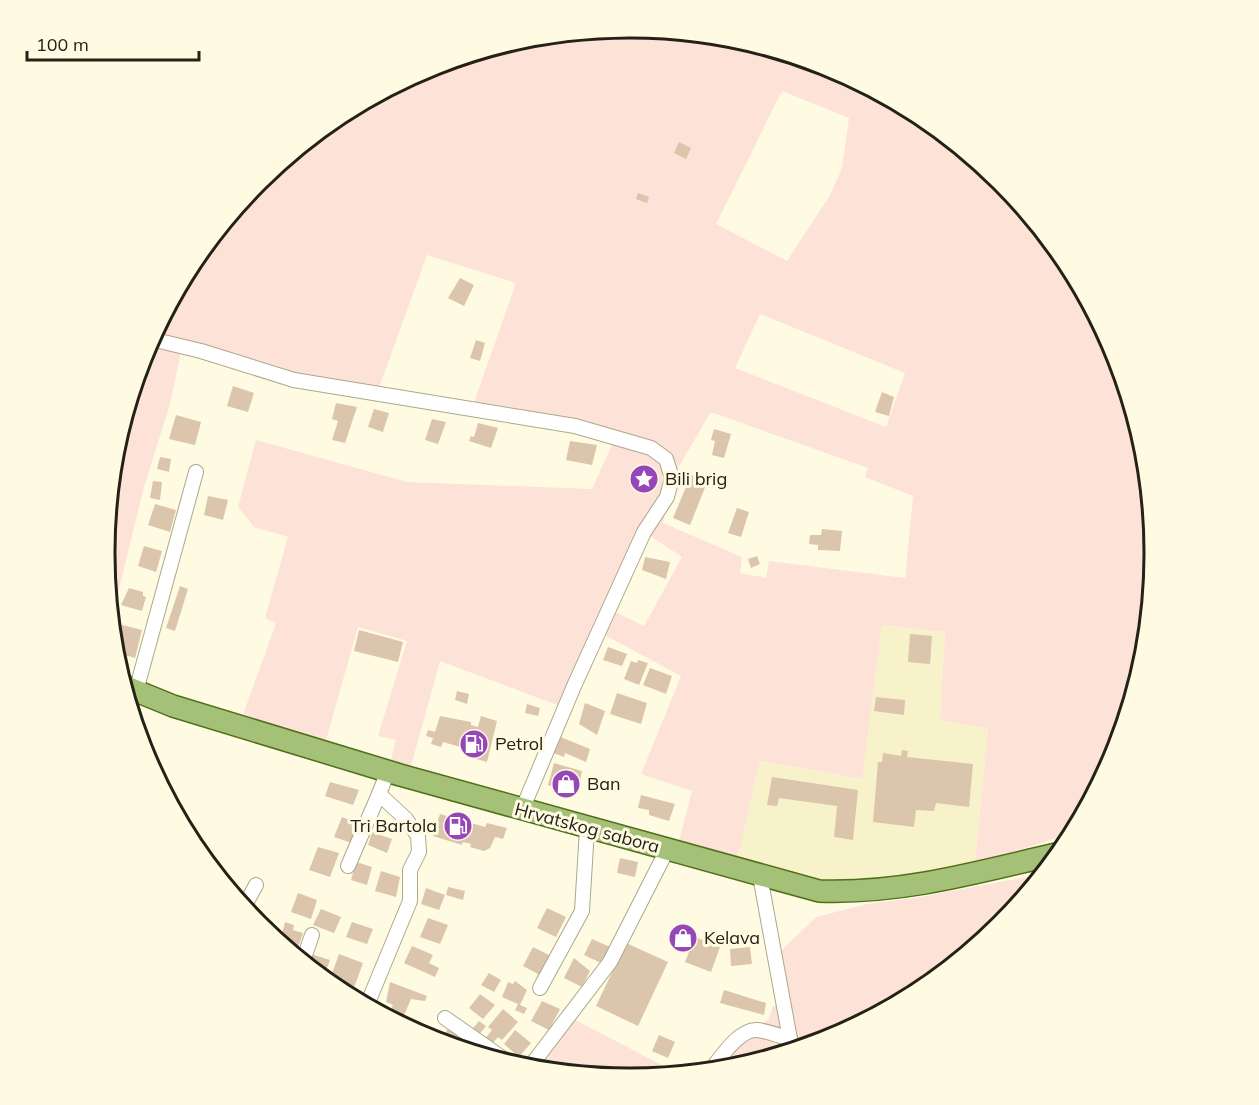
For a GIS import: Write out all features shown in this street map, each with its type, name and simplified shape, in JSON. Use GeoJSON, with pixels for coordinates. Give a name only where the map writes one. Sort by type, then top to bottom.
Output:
{"type":"FeatureCollection","features":[{"type":"Feature","properties":{"kind":"main road","name":"Hrvatskog sabora"},"geometry":{"type":"LineString","coordinates":[[133,690],[173,706],[388,771],[587,829],[819,891],[871,892],[957,878],[1045,857]]}},
{"type":"Feature","properties":{"kind":"street"},"geometry":{"type":"LineString","coordinates":[[160,341],[201,351],[294,380],[575,426],[651,448],[666,459],[672,478],[667,498],[644,532],[574,686],[522,810]]}},
{"type":"Feature","properties":{"kind":"street"},"geometry":{"type":"LineString","coordinates":[[132,684],[196,472]]}},
{"type":"Feature","properties":{"kind":"street"},"geometry":{"type":"LineString","coordinates":[[348,867],[388,771]]}},
{"type":"Feature","properties":{"kind":"street"},"geometry":{"type":"LineString","coordinates":[[370,998],[410,901],[410,870],[419,852],[418,836],[406,819],[379,794]]}},
{"type":"Feature","properties":{"kind":"street"},"geometry":{"type":"LineString","coordinates":[[540,988],[582,911],[587,829]]}},
{"type":"Feature","properties":{"kind":"street"},"geometry":{"type":"LineString","coordinates":[[536,1059],[610,962],[667,850]]}},
{"type":"Feature","properties":{"kind":"street"},"geometry":{"type":"LineString","coordinates":[[760,876],[791,1041]]}},
{"type":"Feature","properties":{"kind":"street"},"geometry":{"type":"LineString","coordinates":[[248,899],[256,885]]}},
{"type":"Feature","properties":{"kind":"street"},"geometry":{"type":"LineString","coordinates":[[306,953],[312,935]]}},
{"type":"Feature","properties":{"kind":"street"},"geometry":{"type":"LineString","coordinates":[[445,1017],[487,1047]]}},
{"type":"Feature","properties":{"kind":"street"},"geometry":{"type":"LineString","coordinates":[[719,1060],[744,1034],[755,1029],[787,1042]]}},
{"type":"Feature","properties":{"kind":"shaded area"},"geometry":{"type":"Polygon","coordinates":[[[630,38],[697,42],[730,47],[795,65],[827,77],[887,106],[916,124],[969,165],[994,188],[1038,239],[1076,295],[1091,325],[1105,355],[1127,419],[1135,452],[1143,519],[1143,586],[1140,620],[1135,653],[1117,718],[1091,780],[1059,837],[975,864],[988,728],[940,720],[945,632],[882,625],[862,779],[760,761],[735,869],[676,852],[692,791],[641,774],[681,676],[599,632],[565,708],[440,661],[408,777],[388,771],[396,740],[378,736],[407,641],[358,627],[323,751],[239,726],[276,623],[265,618],[288,537],[254,527],[238,507],[256,440],[407,482],[592,489],[615,438],[472,408],[516,283],[427,255],[376,396],[182,347],[170,404],[144,487],[117,597],[116,519],[124,452],[132,419],[154,355],[183,295],[221,239],[265,188],[316,144],[372,106],[402,91],[432,77],[496,55],[529,47],[596,39],[630,38]],[[782,91],[716,224],[787,261],[830,195],[842,168],[849,118],[782,91]],[[760,314],[735,368],[886,427],[905,373],[760,314]],[[711,412],[672,478],[663,523],[742,557],[740,573],[766,578],[769,561],[905,578],[913,496],[865,477],[868,468],[711,412]],[[644,532],[611,610],[644,626],[682,557],[644,532]]]}},
{"type":"Feature","properties":{"kind":"shaded area"},"geometry":{"type":"Polygon","coordinates":[[[882,625],[945,632],[940,720],[988,727],[975,864],[871,892],[735,869],[760,761],[861,779],[882,625]]]}},
{"type":"Feature","properties":{"kind":"shaded area"},"geometry":{"type":"Polygon","coordinates":[[[1030,876],[994,917],[969,940],[916,981],[887,999],[827,1028],[795,1040],[720,1059],[731,1046],[769,1019],[773,1006],[784,1007],[775,957],[816,917],[867,904],[921,897],[1030,876]]]}},
{"type":"Feature","properties":{"kind":"shaded area"},"geometry":{"type":"Polygon","coordinates":[[[568,1016],[664,1066],[630,1068],[536,1059],[568,1016]]]}},
{"type":"Feature","properties":{"kind":"building"},"geometry":{"type":"Polygon","coordinates":[[[679,142],[691,148],[686,159],[674,153],[679,142]]]}},
{"type":"Feature","properties":{"kind":"building"},"geometry":{"type":"Polygon","coordinates":[[[638,193],[649,197],[647,203],[636,199],[638,193]]]}},
{"type":"Feature","properties":{"kind":"building"},"geometry":{"type":"Polygon","coordinates":[[[460,278],[474,285],[464,306],[448,298],[460,278]]]}},
{"type":"Feature","properties":{"kind":"building"},"geometry":{"type":"Polygon","coordinates":[[[476,340],[485,343],[480,361],[470,358],[476,340]]]}},
{"type":"Feature","properties":{"kind":"building"},"geometry":{"type":"Polygon","coordinates":[[[233,386],[254,393],[248,412],[227,406],[233,386]]]}},
{"type":"Feature","properties":{"kind":"building"},"geometry":{"type":"Polygon","coordinates":[[[882,392],[894,397],[889,416],[875,412],[882,392]]]}},
{"type":"Feature","properties":{"kind":"building"},"geometry":{"type":"Polygon","coordinates":[[[336,403],[357,407],[345,443],[332,440],[338,421],[332,419],[336,403]]]}},
{"type":"Feature","properties":{"kind":"building"},"geometry":{"type":"Polygon","coordinates":[[[374,409],[389,413],[383,432],[368,427],[374,409]]]}},
{"type":"Feature","properties":{"kind":"building"},"geometry":{"type":"Polygon","coordinates":[[[176,415],[201,422],[195,445],[169,439],[176,415]]]}},
{"type":"Feature","properties":{"kind":"building"},"geometry":{"type":"Polygon","coordinates":[[[432,419],[446,422],[438,444],[425,440],[432,419]]]}},
{"type":"Feature","properties":{"kind":"building"},"geometry":{"type":"Polygon","coordinates":[[[478,423],[498,428],[491,448],[469,441],[471,436],[474,437],[478,423]]]}},
{"type":"Feature","properties":{"kind":"building"},"geometry":{"type":"Polygon","coordinates":[[[714,429],[731,434],[724,458],[712,455],[715,441],[711,440],[714,429]]]}},
{"type":"Feature","properties":{"kind":"building"},"geometry":{"type":"Polygon","coordinates":[[[570,441],[597,445],[592,465],[566,460],[570,441]]]}},
{"type":"Feature","properties":{"kind":"building"},"geometry":{"type":"Polygon","coordinates":[[[160,457],[171,459],[169,472],[157,469],[160,457]]]}},
{"type":"Feature","properties":{"kind":"building"},"geometry":{"type":"Polygon","coordinates":[[[691,475],[708,480],[690,525],[673,518],[691,475]]]}},
{"type":"Feature","properties":{"kind":"building"},"geometry":{"type":"Polygon","coordinates":[[[153,481],[162,482],[160,500],[150,498],[153,481]]]}},
{"type":"Feature","properties":{"kind":"building"},"geometry":{"type":"Polygon","coordinates":[[[208,496],[228,500],[223,520],[204,515],[208,496]]]}},
{"type":"Feature","properties":{"kind":"building"},"geometry":{"type":"Polygon","coordinates":[[[155,504],[176,510],[170,532],[148,525],[155,504]]]}},
{"type":"Feature","properties":{"kind":"building"},"geometry":{"type":"Polygon","coordinates":[[[737,508],[749,512],[741,537],[728,533],[737,508]]]}},
{"type":"Feature","properties":{"kind":"building"},"geometry":{"type":"Polygon","coordinates":[[[822,529],[842,531],[840,551],[818,550],[818,545],[809,544],[810,535],[821,535],[822,529]]]}},
{"type":"Feature","properties":{"kind":"building"},"geometry":{"type":"Polygon","coordinates":[[[144,546],[162,551],[156,572],[138,566],[144,546]]]}},
{"type":"Feature","properties":{"kind":"building"},"geometry":{"type":"Polygon","coordinates":[[[757,556],[760,564],[751,568],[748,559],[757,556]]]}},
{"type":"Feature","properties":{"kind":"building"},"geometry":{"type":"Polygon","coordinates":[[[645,557],[670,562],[666,579],[642,570],[645,557]]]}},
{"type":"Feature","properties":{"kind":"building"},"geometry":{"type":"Polygon","coordinates":[[[180,586],[188,589],[175,631],[166,628],[180,586]]]}},
{"type":"Feature","properties":{"kind":"building"},"geometry":{"type":"Polygon","coordinates":[[[129,588],[143,592],[143,596],[146,597],[142,611],[121,605],[129,588]]]}},
{"type":"Feature","properties":{"kind":"building"},"geometry":{"type":"Polygon","coordinates":[[[120,624],[142,630],[135,658],[124,655],[120,624]]]}},
{"type":"Feature","properties":{"kind":"building"},"geometry":{"type":"Polygon","coordinates":[[[359,630],[403,642],[398,662],[354,651],[359,630]]]}},
{"type":"Feature","properties":{"kind":"building"},"geometry":{"type":"Polygon","coordinates":[[[910,634],[932,636],[930,664],[908,662],[910,634]]]}},
{"type":"Feature","properties":{"kind":"building"},"geometry":{"type":"Polygon","coordinates":[[[608,647],[627,654],[622,666],[603,660],[608,647]]]}},
{"type":"Feature","properties":{"kind":"building"},"geometry":{"type":"Polygon","coordinates":[[[638,660],[648,663],[639,685],[624,679],[631,661],[637,663],[638,660]]]}},
{"type":"Feature","properties":{"kind":"building"},"geometry":{"type":"Polygon","coordinates":[[[650,668],[672,676],[666,694],[643,685],[650,668]]]}},
{"type":"Feature","properties":{"kind":"building"},"geometry":{"type":"Polygon","coordinates":[[[457,691],[469,694],[467,704],[455,700],[457,691]]]}},
{"type":"Feature","properties":{"kind":"building"},"geometry":{"type":"Polygon","coordinates":[[[617,693],[647,703],[641,724],[610,714],[617,693]]]}},
{"type":"Feature","properties":{"kind":"building"},"geometry":{"type":"Polygon","coordinates":[[[876,697],[905,700],[904,715],[874,711],[876,697]]]}},
{"type":"Feature","properties":{"kind":"building"},"geometry":{"type":"Polygon","coordinates":[[[585,703],[605,711],[597,735],[579,724],[585,703]]]}},
{"type":"Feature","properties":{"kind":"building"},"geometry":{"type":"Polygon","coordinates":[[[527,704],[540,708],[538,716],[525,713],[527,704]]]}},
{"type":"Feature","properties":{"kind":"building"},"geometry":{"type":"Polygon","coordinates":[[[440,716],[471,722],[471,725],[478,727],[481,716],[497,721],[487,762],[470,757],[472,749],[464,746],[464,748],[443,742],[441,747],[431,744],[433,738],[426,736],[428,730],[435,732],[440,716]]]}},
{"type":"Feature","properties":{"kind":"building"},"geometry":{"type":"Polygon","coordinates":[[[558,736],[590,749],[586,762],[565,753],[564,757],[551,752],[558,736]]]}},
{"type":"Feature","properties":{"kind":"building"},"geometry":{"type":"Polygon","coordinates":[[[902,750],[908,751],[907,757],[973,764],[969,807],[936,803],[934,811],[916,810],[914,827],[873,822],[878,762],[882,762],[883,753],[901,756],[902,750]]]}},
{"type":"Feature","properties":{"kind":"building"},"geometry":{"type":"Polygon","coordinates":[[[554,763],[582,771],[577,794],[548,785],[554,763]]]}},
{"type":"Feature","properties":{"kind":"building"},"geometry":{"type":"Polygon","coordinates":[[[772,777],[858,790],[853,840],[834,837],[837,806],[779,798],[777,806],[767,805],[772,777]]]}},
{"type":"Feature","properties":{"kind":"building"},"geometry":{"type":"Polygon","coordinates":[[[330,782],[359,790],[353,805],[325,796],[330,782]]]}},
{"type":"Feature","properties":{"kind":"building"},"geometry":{"type":"Polygon","coordinates":[[[641,795],[675,804],[669,821],[649,815],[649,810],[638,808],[641,795]]]}},
{"type":"Feature","properties":{"kind":"building"},"geometry":{"type":"Polygon","coordinates":[[[440,814],[485,827],[487,823],[507,828],[503,839],[495,837],[490,848],[484,851],[470,847],[471,844],[463,842],[462,845],[433,836],[440,814]]]}},
{"type":"Feature","properties":{"kind":"building"},"geometry":{"type":"Polygon","coordinates":[[[342,817],[360,824],[352,843],[334,837],[342,817]]]}},
{"type":"Feature","properties":{"kind":"building"},"geometry":{"type":"Polygon","coordinates":[[[372,832],[392,839],[387,853],[368,845],[372,832]]]}},
{"type":"Feature","properties":{"kind":"building"},"geometry":{"type":"Polygon","coordinates":[[[318,847],[339,853],[330,877],[309,870],[318,847]]]}},
{"type":"Feature","properties":{"kind":"building"},"geometry":{"type":"Polygon","coordinates":[[[620,858],[638,862],[635,877],[617,873],[620,858]]]}},
{"type":"Feature","properties":{"kind":"building"},"geometry":{"type":"Polygon","coordinates":[[[356,862],[372,867],[367,885],[351,880],[356,862]]]}},
{"type":"Feature","properties":{"kind":"building"},"geometry":{"type":"Polygon","coordinates":[[[381,871],[400,877],[396,897],[375,891],[381,871]]]}},
{"type":"Feature","properties":{"kind":"building"},"geometry":{"type":"Polygon","coordinates":[[[448,887],[465,891],[463,900],[446,895],[448,887]]]}},
{"type":"Feature","properties":{"kind":"building"},"geometry":{"type":"Polygon","coordinates":[[[426,888],[445,895],[439,910],[421,904],[426,888]]]}},
{"type":"Feature","properties":{"kind":"building"},"geometry":{"type":"Polygon","coordinates":[[[298,893],[317,900],[311,919],[291,912],[298,893]]]}},
{"type":"Feature","properties":{"kind":"building"},"geometry":{"type":"Polygon","coordinates":[[[547,908],[566,917],[556,937],[537,928],[547,908]]]}},
{"type":"Feature","properties":{"kind":"building"},"geometry":{"type":"Polygon","coordinates":[[[321,909],[341,917],[334,933],[313,925],[321,909]]]}},
{"type":"Feature","properties":{"kind":"building"},"geometry":{"type":"Polygon","coordinates":[[[428,918],[448,925],[440,944],[420,937],[428,918]]]}},
{"type":"Feature","properties":{"kind":"building"},"geometry":{"type":"Polygon","coordinates":[[[285,922],[294,925],[293,930],[303,933],[298,947],[290,940],[282,933],[285,922]]]}},
{"type":"Feature","properties":{"kind":"building"},"geometry":{"type":"Polygon","coordinates":[[[352,922],[373,929],[367,944],[346,937],[352,922]]]}},
{"type":"Feature","properties":{"kind":"building"},"geometry":{"type":"Polygon","coordinates":[[[678,925],[693,931],[685,949],[671,943],[678,925]]]}},
{"type":"Feature","properties":{"kind":"building"},"geometry":{"type":"Polygon","coordinates":[[[695,937],[720,947],[711,972],[685,962],[695,937]]]}},
{"type":"Feature","properties":{"kind":"building"},"geometry":{"type":"Polygon","coordinates":[[[592,939],[610,947],[603,964],[584,955],[592,939]]]}},
{"type":"Feature","properties":{"kind":"building"},"geometry":{"type":"Polygon","coordinates":[[[626,943],[668,962],[638,1026],[596,1006],[626,943]]]}},
{"type":"Feature","properties":{"kind":"building"},"geometry":{"type":"Polygon","coordinates":[[[412,946],[433,955],[429,963],[439,968],[435,977],[404,963],[412,946]]]}},
{"type":"Feature","properties":{"kind":"building"},"geometry":{"type":"Polygon","coordinates":[[[533,947],[551,956],[540,975],[523,966],[533,947]]]}},
{"type":"Feature","properties":{"kind":"building"},"geometry":{"type":"Polygon","coordinates":[[[750,947],[752,964],[731,966],[730,949],[750,947]]]}},
{"type":"Feature","properties":{"kind":"building"},"geometry":{"type":"Polygon","coordinates":[[[311,954],[330,960],[327,969],[316,961],[310,956],[311,954]]]}},
{"type":"Feature","properties":{"kind":"building"},"geometry":{"type":"Polygon","coordinates":[[[339,954],[363,963],[354,988],[332,973],[339,954]]]}},
{"type":"Feature","properties":{"kind":"building"},"geometry":{"type":"Polygon","coordinates":[[[574,958],[590,971],[582,987],[564,978],[574,958]]]}},
{"type":"Feature","properties":{"kind":"building"},"geometry":{"type":"Polygon","coordinates":[[[489,973],[501,980],[494,992],[481,985],[489,973]]]}},
{"type":"Feature","properties":{"kind":"building"},"geometry":{"type":"Polygon","coordinates":[[[515,981],[527,990],[520,1005],[527,1008],[524,1014],[515,1010],[518,1004],[502,997],[508,982],[513,984],[515,981]]]}},
{"type":"Feature","properties":{"kind":"building"},"geometry":{"type":"Polygon","coordinates":[[[390,982],[427,996],[425,1001],[411,999],[404,1015],[391,1009],[393,1005],[386,1002],[390,982]]]}},
{"type":"Feature","properties":{"kind":"building"},"geometry":{"type":"Polygon","coordinates":[[[724,990],[766,1003],[764,1015],[720,1003],[724,990]]]}},
{"type":"Feature","properties":{"kind":"building"},"geometry":{"type":"Polygon","coordinates":[[[480,994],[495,1005],[483,1019],[469,1008],[480,994]]]}},
{"type":"Feature","properties":{"kind":"building"},"geometry":{"type":"Polygon","coordinates":[[[542,1001],[560,1009],[549,1030],[531,1021],[542,1001]]]}},
{"type":"Feature","properties":{"kind":"building"},"geometry":{"type":"Polygon","coordinates":[[[503,1009],[518,1022],[502,1040],[498,1037],[491,1045],[484,1040],[492,1030],[488,1027],[503,1009]]]}},
{"type":"Feature","properties":{"kind":"building"},"geometry":{"type":"Polygon","coordinates":[[[479,1021],[486,1026],[477,1037],[470,1032],[479,1021]]]}},
{"type":"Feature","properties":{"kind":"building"},"geometry":{"type":"Polygon","coordinates":[[[449,1027],[465,1037],[463,1040],[445,1033],[449,1027]]]}},
{"type":"Feature","properties":{"kind":"building"},"geometry":{"type":"Polygon","coordinates":[[[515,1030],[531,1043],[520,1056],[504,1044],[515,1030]]]}},
{"type":"Feature","properties":{"kind":"building"},"geometry":{"type":"Polygon","coordinates":[[[659,1035],[675,1042],[668,1058],[652,1051],[659,1035]]]}},
{"type":"Feature","properties":{"kind":"place","name":"Bili brig"},"geometry":{"type":"Point","coordinates":[644,479]}},
{"type":"Feature","properties":{"kind":"place","name":"Petrol"},"geometry":{"type":"Point","coordinates":[474,744]}},
{"type":"Feature","properties":{"kind":"place","name":"Ban"},"geometry":{"type":"Point","coordinates":[566,784]}},
{"type":"Feature","properties":{"kind":"place","name":"Tri Bartola"},"geometry":{"type":"Point","coordinates":[458,826]}},
{"type":"Feature","properties":{"kind":"place","name":"Kelava"},"geometry":{"type":"Point","coordinates":[683,938]}}]}
